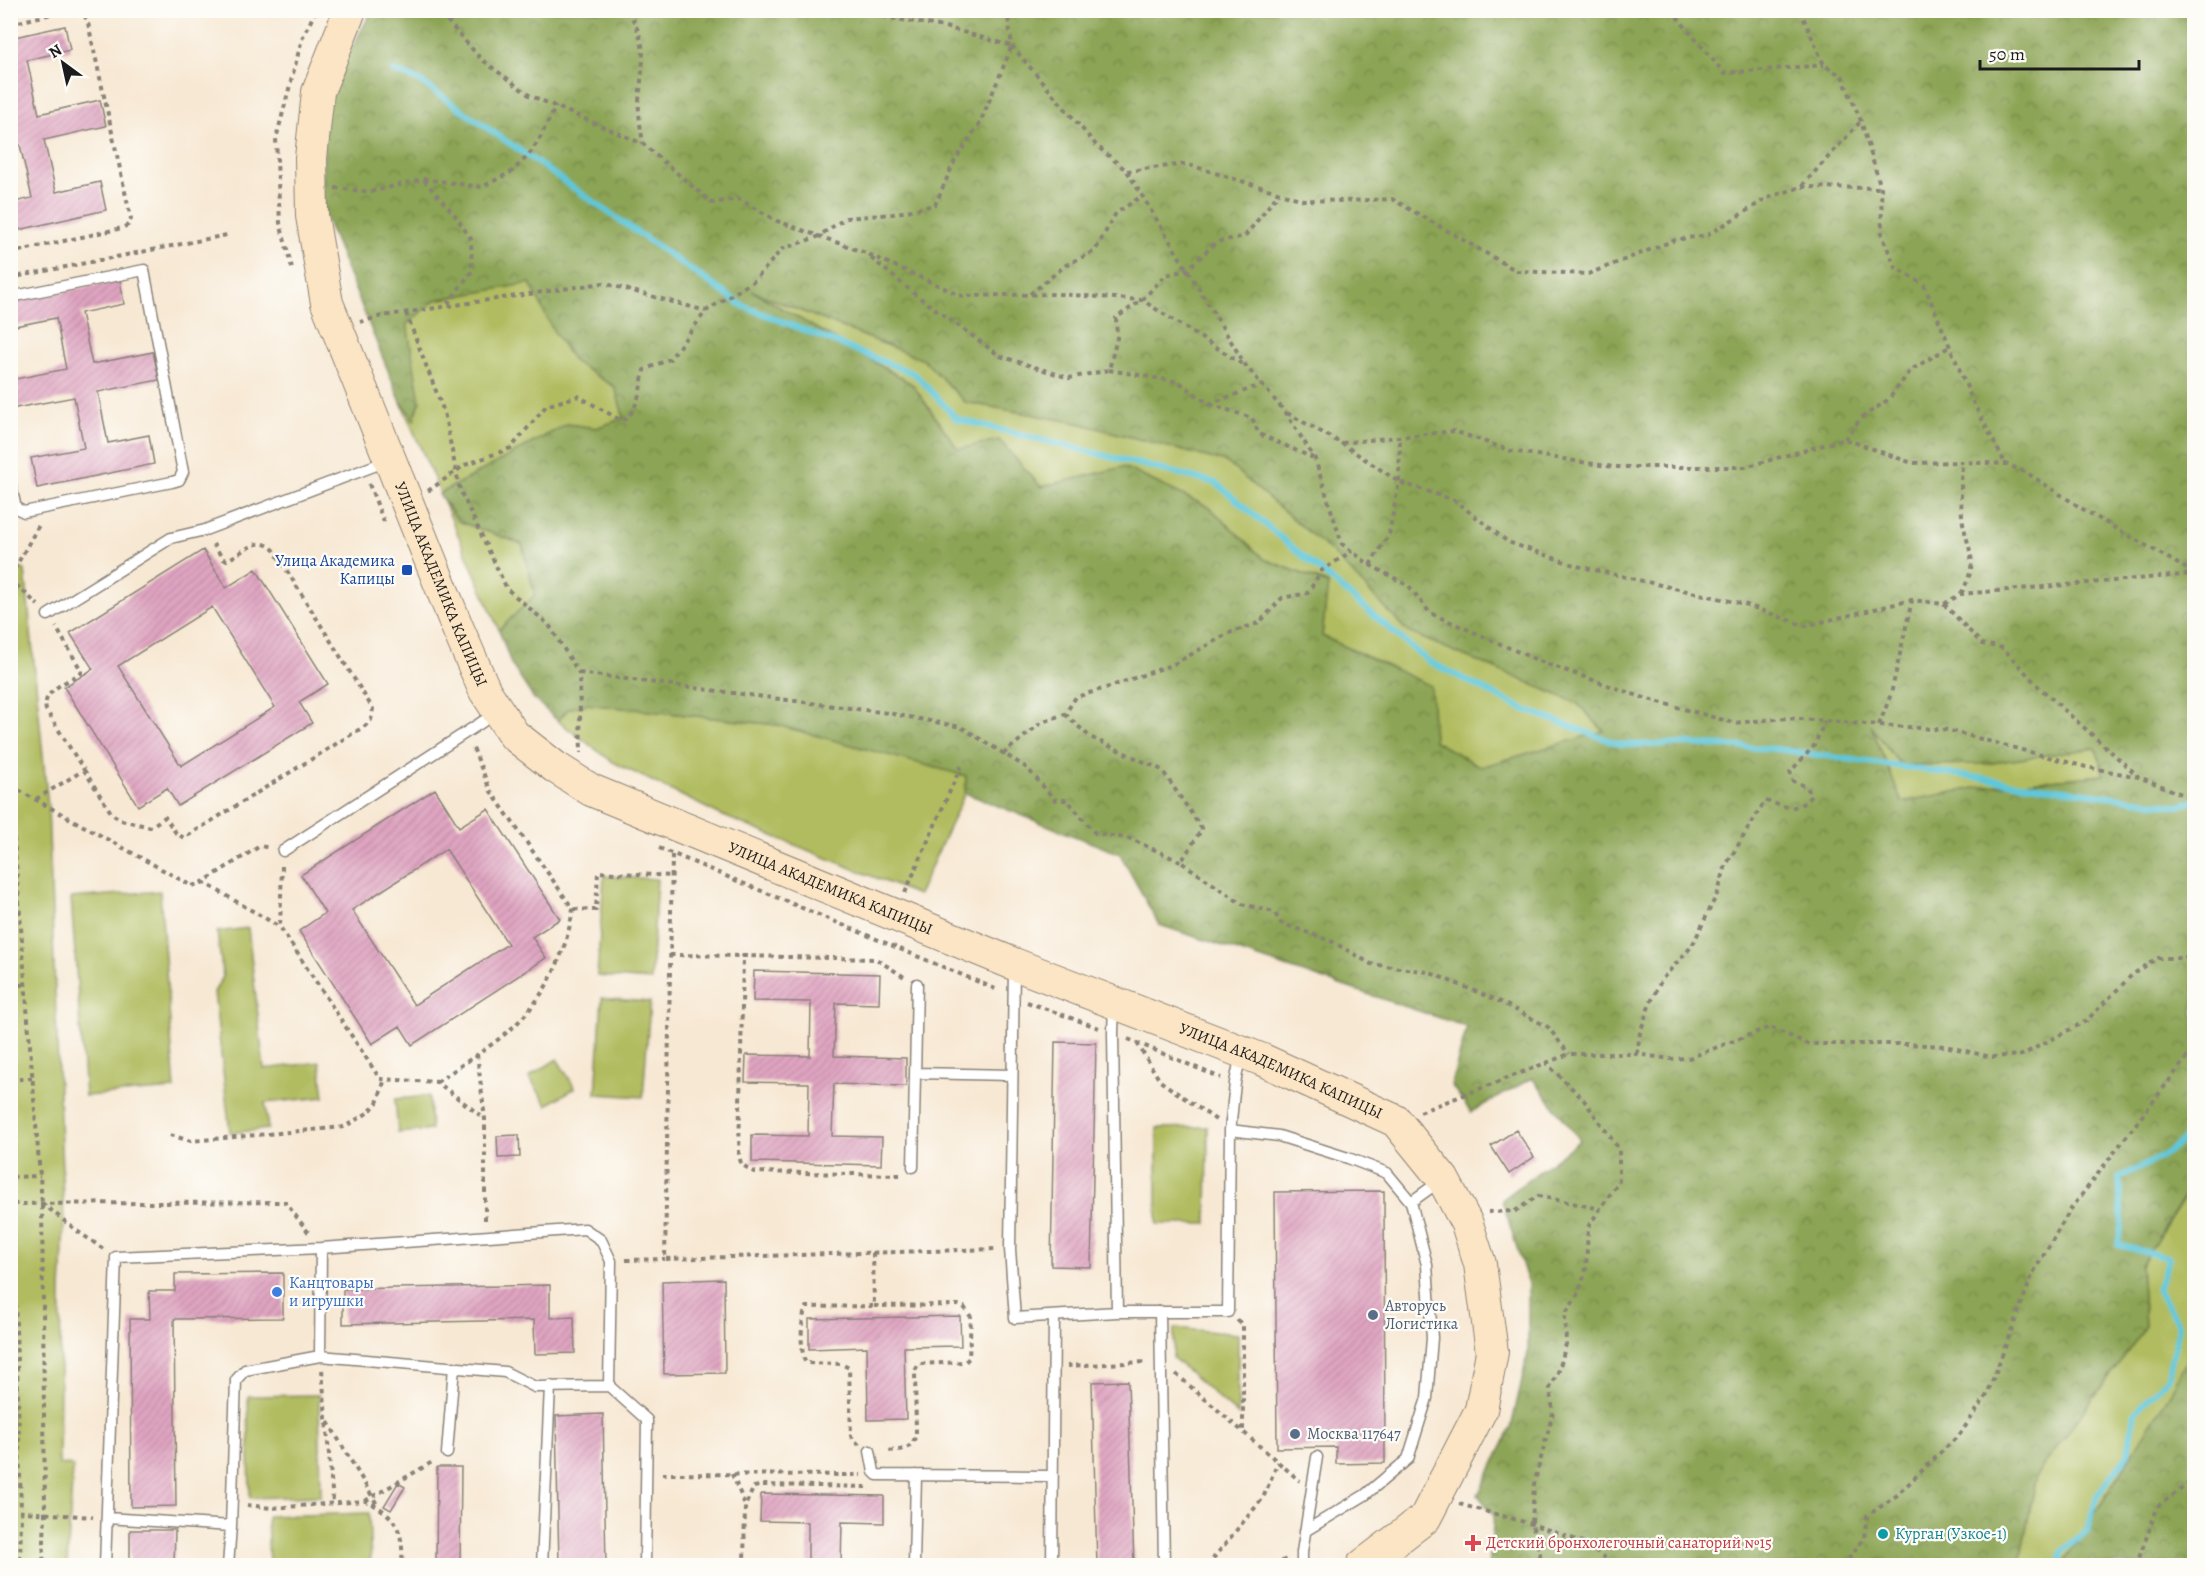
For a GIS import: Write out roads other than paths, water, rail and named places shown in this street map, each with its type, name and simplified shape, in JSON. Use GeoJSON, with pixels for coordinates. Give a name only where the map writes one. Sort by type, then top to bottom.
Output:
{"type":"FeatureCollection","features":[{"type":"Feature","properties":{"kind":"street","name":"УЛИЦА АКАДЕМИКА КАПИЦЫ"},"geometry":{"type":"LineString","coordinates":[[350,10],[318,92],[311,158],[312,216],[327,303],[377,465],[485,690],[514,735],[555,767],[591,790],[1014,964],[1307,1079],[1396,1122],[1443,1179],[1467,1224],[1480,1264],[1492,1352],[1481,1410],[1425,1518],[1362,1566]]}},
{"type":"Feature","properties":{"kind":"lane"},"geometry":{"type":"LineString","coordinates":[[10,297],[144,270],[183,472],[179,480],[172,482],[19,511],[16,508],[10,482]]}},
{"type":"Feature","properties":{"kind":"lane"},"geometry":{"type":"LineString","coordinates":[[48,615],[171,538],[205,530],[377,465]]}},
{"type":"Feature","properties":{"kind":"lane"},"geometry":{"type":"LineString","coordinates":[[283,851],[499,711]]}},
{"type":"Feature","properties":{"kind":"lane"},"geometry":{"type":"LineString","coordinates":[[1014,964],[1010,1249],[1015,1318],[1118,1312],[1228,1312],[1230,1130],[1235,1083],[1242,1052]]}},
{"type":"Feature","properties":{"kind":"lane"},"geometry":{"type":"LineString","coordinates":[[913,1167],[917,984]]}},
{"type":"Feature","properties":{"kind":"lane"},"geometry":{"type":"LineString","coordinates":[[1114,1002],[1118,1312]]}},
{"type":"Feature","properties":{"kind":"lane"},"geometry":{"type":"LineString","coordinates":[[915,1073],[1012,1075]]}},
{"type":"Feature","properties":{"kind":"lane"},"geometry":{"type":"LineString","coordinates":[[1230,1130],[1280,1136],[1388,1173],[1410,1202],[1427,1265],[1432,1338],[1427,1398],[1408,1459],[1365,1495],[1305,1531]]}},
{"type":"Feature","properties":{"kind":"lane"},"geometry":{"type":"LineString","coordinates":[[1410,1202],[1443,1179]]}},
{"type":"Feature","properties":{"kind":"lane"},"geometry":{"type":"LineString","coordinates":[[105,1566],[116,1257],[321,1248],[585,1229],[601,1240],[610,1261],[609,1386]]}},
{"type":"Feature","properties":{"kind":"lane"},"geometry":{"type":"LineString","coordinates":[[320,1356],[321,1248]]}},
{"type":"Feature","properties":{"kind":"lane"},"geometry":{"type":"LineString","coordinates":[[1160,1311],[1164,1566]]}},
{"type":"Feature","properties":{"kind":"lane"},"geometry":{"type":"LineString","coordinates":[[1052,1566],[1054,1316]]}},
{"type":"Feature","properties":{"kind":"lane"},"geometry":{"type":"LineString","coordinates":[[228,1566],[236,1380],[245,1370],[320,1356],[505,1372],[535,1386],[609,1386],[647,1419],[645,1566]]}},
{"type":"Feature","properties":{"kind":"lane"},"geometry":{"type":"LineString","coordinates":[[447,1453],[454,1367]]}},
{"type":"Feature","properties":{"kind":"lane"},"geometry":{"type":"LineString","coordinates":[[542,1566],[550,1386]]}},
{"type":"Feature","properties":{"kind":"lane"},"geometry":{"type":"LineString","coordinates":[[870,1450],[874,1472],[877,1475],[1052,1476]]}},
{"type":"Feature","properties":{"kind":"lane"},"geometry":{"type":"LineString","coordinates":[[1302,1566],[1317,1457]]}},
{"type":"Feature","properties":{"kind":"lane"},"geometry":{"type":"LineString","coordinates":[[914,1566],[916,1475]]}},
{"type":"Feature","properties":{"kind":"lane"},"geometry":{"type":"LineString","coordinates":[[107,1518],[231,1526]]}},
{"type":"Feature","properties":{"kind":"waterway"},"geometry":{"type":"LineString","coordinates":[[394,71],[420,81],[743,306],[915,374],[957,419],[1216,483],[1428,661],[1523,709],[1622,745],[1689,744],[1776,749],[2178,806],[2194,801]]}},
{"type":"Feature","properties":{"kind":"waterway"},"geometry":{"type":"LineString","coordinates":[[2058,1566],[2063,1551],[2088,1530],[2097,1495],[2128,1454],[2134,1413],[2168,1378],[2179,1326],[2158,1290],[2169,1258],[2118,1245],[2122,1222],[2119,1177],[2160,1157],[2187,1137],[2194,1128]]}},
{"type":"Feature","properties":{"kind":"place","name":"Улица Академика Капицы"},"geometry":{"type":"Point","coordinates":[407,570]}},
{"type":"Feature","properties":{"kind":"place","name":"Канцтовары и игрушки"},"geometry":{"type":"Point","coordinates":[277,1292]}},
{"type":"Feature","properties":{"kind":"place","name":"Авторусь Логистика"},"geometry":{"type":"Point","coordinates":[1373,1315]}},
{"type":"Feature","properties":{"kind":"place","name":"Москва 117647"},"geometry":{"type":"Point","coordinates":[1295,1434]}},
{"type":"Feature","properties":{"kind":"place","name":"Курган (Узкое-1)"},"geometry":{"type":"Point","coordinates":[1883,1534]}},
{"type":"Feature","properties":{"kind":"place","name":"Детский бронхолегочный санаторий №15"},"geometry":{"type":"Point","coordinates":[1473,1543]}}]}
